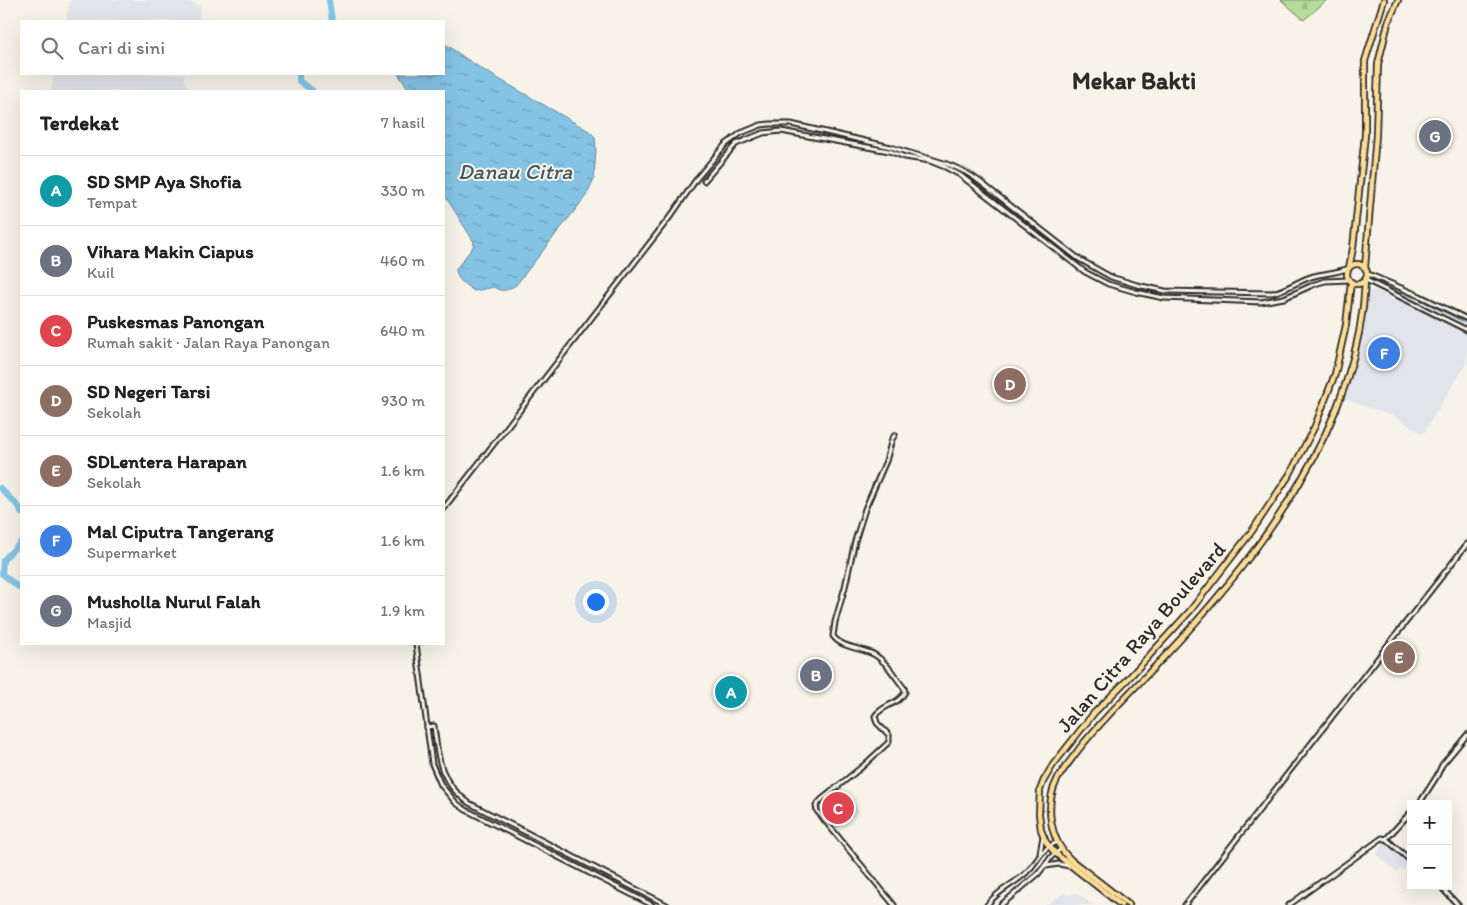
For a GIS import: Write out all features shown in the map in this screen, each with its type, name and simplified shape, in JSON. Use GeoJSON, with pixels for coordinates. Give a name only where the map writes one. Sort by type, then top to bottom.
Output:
{"type":"FeatureCollection","features":[{"type":"Feature","properties":{"kind":"main road"},"geometry":{"type":"LineString","coordinates":[[1384,0],[1365,61],[1365,135],[1353,248],[1347,274],[1350,281],[1357,284],[1365,281],[1368,274],[1365,266],[1376,135],[1378,64],[1386,30],[1398,0]]}},
{"type":"Feature","properties":{"kind":"main road"},"geometry":{"type":"LineString","coordinates":[[1349,268],[1358,264],[1365,266]]}},
{"type":"Feature","properties":{"kind":"main road","name":"Jalan Citra Raya Boulevard"},"geometry":{"type":"LineString","coordinates":[[1121,905],[1072,867],[1049,846],[1044,837],[1040,821],[1040,790],[1048,772],[1094,712],[1127,680],[1202,596],[1247,538],[1294,467],[1315,426],[1335,374],[1346,325],[1350,281]]}},
{"type":"Feature","properties":{"kind":"main road","name":"Jalan Citra Raya Boulevard"},"geometry":{"type":"LineString","coordinates":[[1129,905],[1071,860],[1057,842],[1054,836],[1051,815],[1051,800],[1058,779],[1092,733],[1193,626],[1221,592],[1270,527],[1307,470],[1329,427],[1346,383],[1365,296],[1365,281]]}},
{"type":"Feature","properties":{"kind":"main road"},"geometry":{"type":"LineString","coordinates":[[1127,680],[1134,688]]}},
{"type":"Feature","properties":{"kind":"main road"},"geometry":{"type":"LineString","coordinates":[[1044,837],[1054,836]]}},
{"type":"Feature","properties":{"kind":"street"},"geometry":{"type":"LineString","coordinates":[[445,507],[673,213],[698,177],[732,138],[756,127],[770,124],[791,124],[891,147],[947,163],[971,175],[1089,266],[1111,277],[1155,289],[1182,292],[1272,293],[1281,291],[1313,276],[1340,272],[1349,268]]}},
{"type":"Feature","properties":{"kind":"street"},"geometry":{"type":"LineString","coordinates":[[704,181],[736,144],[753,136],[771,131],[781,131],[889,151],[905,157],[930,162],[954,171],[1085,272],[1108,284],[1153,297],[1274,301],[1315,284],[1330,281],[1350,281]]}},
{"type":"Feature","properties":{"kind":"street"},"geometry":{"type":"LineString","coordinates":[[723,147],[729,152]]}},
{"type":"Feature","properties":{"kind":"street"},"geometry":{"type":"LineString","coordinates":[[1010,214],[1015,208]]}},
{"type":"Feature","properties":{"kind":"street"},"geometry":{"type":"LineString","coordinates":[[1368,274],[1467,319]]}},
{"type":"Feature","properties":{"kind":"street"},"geometry":{"type":"LineString","coordinates":[[1365,281],[1467,330]]}},
{"type":"Feature","properties":{"kind":"street"},"geometry":{"type":"LineString","coordinates":[[1153,297],[1155,289]]}},
{"type":"Feature","properties":{"kind":"street"},"geometry":{"type":"LineString","coordinates":[[894,905],[817,811],[816,806],[888,742],[888,735],[877,723],[875,716],[878,711],[902,697],[905,692],[904,688],[879,658],[868,651],[838,642],[833,636],[834,622],[845,588],[855,541],[865,509],[895,435]]}},
{"type":"Feature","properties":{"kind":"street"},"geometry":{"type":"LineString","coordinates":[[1186,905],[1467,544]]}},
{"type":"Feature","properties":{"kind":"street"},"geometry":{"type":"LineString","coordinates":[[416,645],[432,764],[448,795],[466,810],[652,905]]}},
{"type":"Feature","properties":{"kind":"street"},"geometry":{"type":"LineString","coordinates":[[427,727],[434,726],[437,754],[442,772],[453,789],[461,797],[476,807],[667,905]]}},
{"type":"Feature","properties":{"kind":"street"},"geometry":{"type":"LineString","coordinates":[[1422,800],[1442,765],[1467,734]]}},
{"type":"Feature","properties":{"kind":"street"},"geometry":{"type":"LineString","coordinates":[[1289,905],[1384,839],[1407,816]]}},
{"type":"Feature","properties":{"kind":"street"},"geometry":{"type":"LineString","coordinates":[[989,904],[1002,889],[1032,867],[1040,853],[1044,837]]}},
{"type":"Feature","properties":{"kind":"street"},"geometry":{"type":"LineString","coordinates":[[1384,839],[1407,858]]}},
{"type":"Feature","properties":{"kind":"street"},"geometry":{"type":"LineString","coordinates":[[1040,853],[1057,842]]}},
{"type":"Feature","properties":{"kind":"street"},"geometry":{"type":"LineString","coordinates":[[1001,905],[1038,874],[1061,848]]}},
{"type":"Feature","properties":{"kind":"street"},"geometry":{"type":"LineString","coordinates":[[1045,866],[1059,864],[1072,867]]}},
{"type":"Feature","properties":{"kind":"street"},"geometry":{"type":"LineString","coordinates":[[1444,890],[1458,905]]}},
{"type":"Feature","properties":{"kind":"shaded area"},"geometry":{"type":"Polygon","coordinates":[[[70,0],[183,0],[201,6],[198,20],[66,20],[70,0]]]}},
{"type":"Feature","properties":{"kind":"shaded area"},"geometry":{"type":"Polygon","coordinates":[[[54,75],[185,75],[188,90],[51,90],[54,75]]]}},
{"type":"Feature","properties":{"kind":"shaded area"},"geometry":{"type":"Polygon","coordinates":[[[1374,290],[1467,333],[1467,362],[1423,434],[1394,416],[1343,399],[1363,334],[1369,291],[1374,290]]]}},
{"type":"Feature","properties":{"kind":"shaded area"},"geometry":{"type":"Polygon","coordinates":[[[1014,368],[1028,382],[1013,397],[1006,389],[1004,391],[992,386],[1014,368]]]}},
{"type":"Feature","properties":{"kind":"shaded area"},"geometry":{"type":"Polygon","coordinates":[[[1393,642],[1415,660],[1406,672],[1383,655],[1393,642]]]}},
{"type":"Feature","properties":{"kind":"shaded area"},"geometry":{"type":"Polygon","coordinates":[[[840,788],[859,811],[836,830],[818,809],[821,803],[840,788]]]}},
{"type":"Feature","properties":{"kind":"shaded area"},"geometry":{"type":"Polygon","coordinates":[[[1386,841],[1407,858],[1407,865],[1403,870],[1399,868],[1397,872],[1376,854],[1386,841]]]}},
{"type":"Feature","properties":{"kind":"shaded area"},"geometry":{"type":"Polygon","coordinates":[[[1064,893],[1067,895],[1077,893],[1093,905],[1046,905],[1064,893]]]}},
{"type":"Feature","properties":{"kind":"green space"},"geometry":{"type":"Polygon","coordinates":[[[1281,0],[1327,0],[1304,20],[1281,0]]]}},
{"type":"Feature","properties":{"kind":"water","name":"Danau Citra"},"geometry":{"type":"Polygon","coordinates":[[[445,44],[485,71],[589,131],[595,137],[594,179],[586,196],[516,285],[505,290],[494,287],[474,291],[462,282],[456,273],[456,269],[473,247],[474,242],[445,196],[445,90],[409,90],[399,75],[445,75],[445,44]]]}},
{"type":"Feature","properties":{"kind":"waterway"},"geometry":{"type":"LineString","coordinates":[[329,0],[332,20]]}},
{"type":"Feature","properties":{"kind":"waterway"},"geometry":{"type":"LineString","coordinates":[[299,75],[299,81],[312,90]]}},
{"type":"Feature","properties":{"kind":"waterway"},"geometry":{"type":"LineString","coordinates":[[1381,284],[1422,301],[1467,324]]}},
{"type":"Feature","properties":{"kind":"waterway"},"geometry":{"type":"LineString","coordinates":[[0,488],[20,508]]}},
{"type":"Feature","properties":{"kind":"waterway"},"geometry":{"type":"LineString","coordinates":[[20,543],[3,560],[2,574],[20,588]]}},
{"type":"Feature","properties":{"kind":"place","name":"Musholla Nurul Falah"},"geometry":{"type":"Point","coordinates":[1435,136]}},
{"type":"Feature","properties":{"kind":"place","name":"Mal Ciputra Tangerang"},"geometry":{"type":"Point","coordinates":[1384,353]}},
{"type":"Feature","properties":{"kind":"place","name":"SD Negeri Tarsi"},"geometry":{"type":"Point","coordinates":[1010,384]}},
{"type":"Feature","properties":{"kind":"place","name":"SDLentera Harapan"},"geometry":{"type":"Point","coordinates":[1399,657]}},
{"type":"Feature","properties":{"kind":"place","name":"Vihara Makin Ciapus"},"geometry":{"type":"Point","coordinates":[816,675]}},
{"type":"Feature","properties":{"kind":"place","name":"SD SMP Aya Shofia"},"geometry":{"type":"Point","coordinates":[731,692]}},
{"type":"Feature","properties":{"kind":"place","name":"Puskesmas Panongan"},"geometry":{"type":"Point","coordinates":[838,808]}},
{"type":"Feature","properties":{"kind":"district","name":"Mekar Bakti"},"geometry":{"type":"Point","coordinates":[1134,80]}}]}
